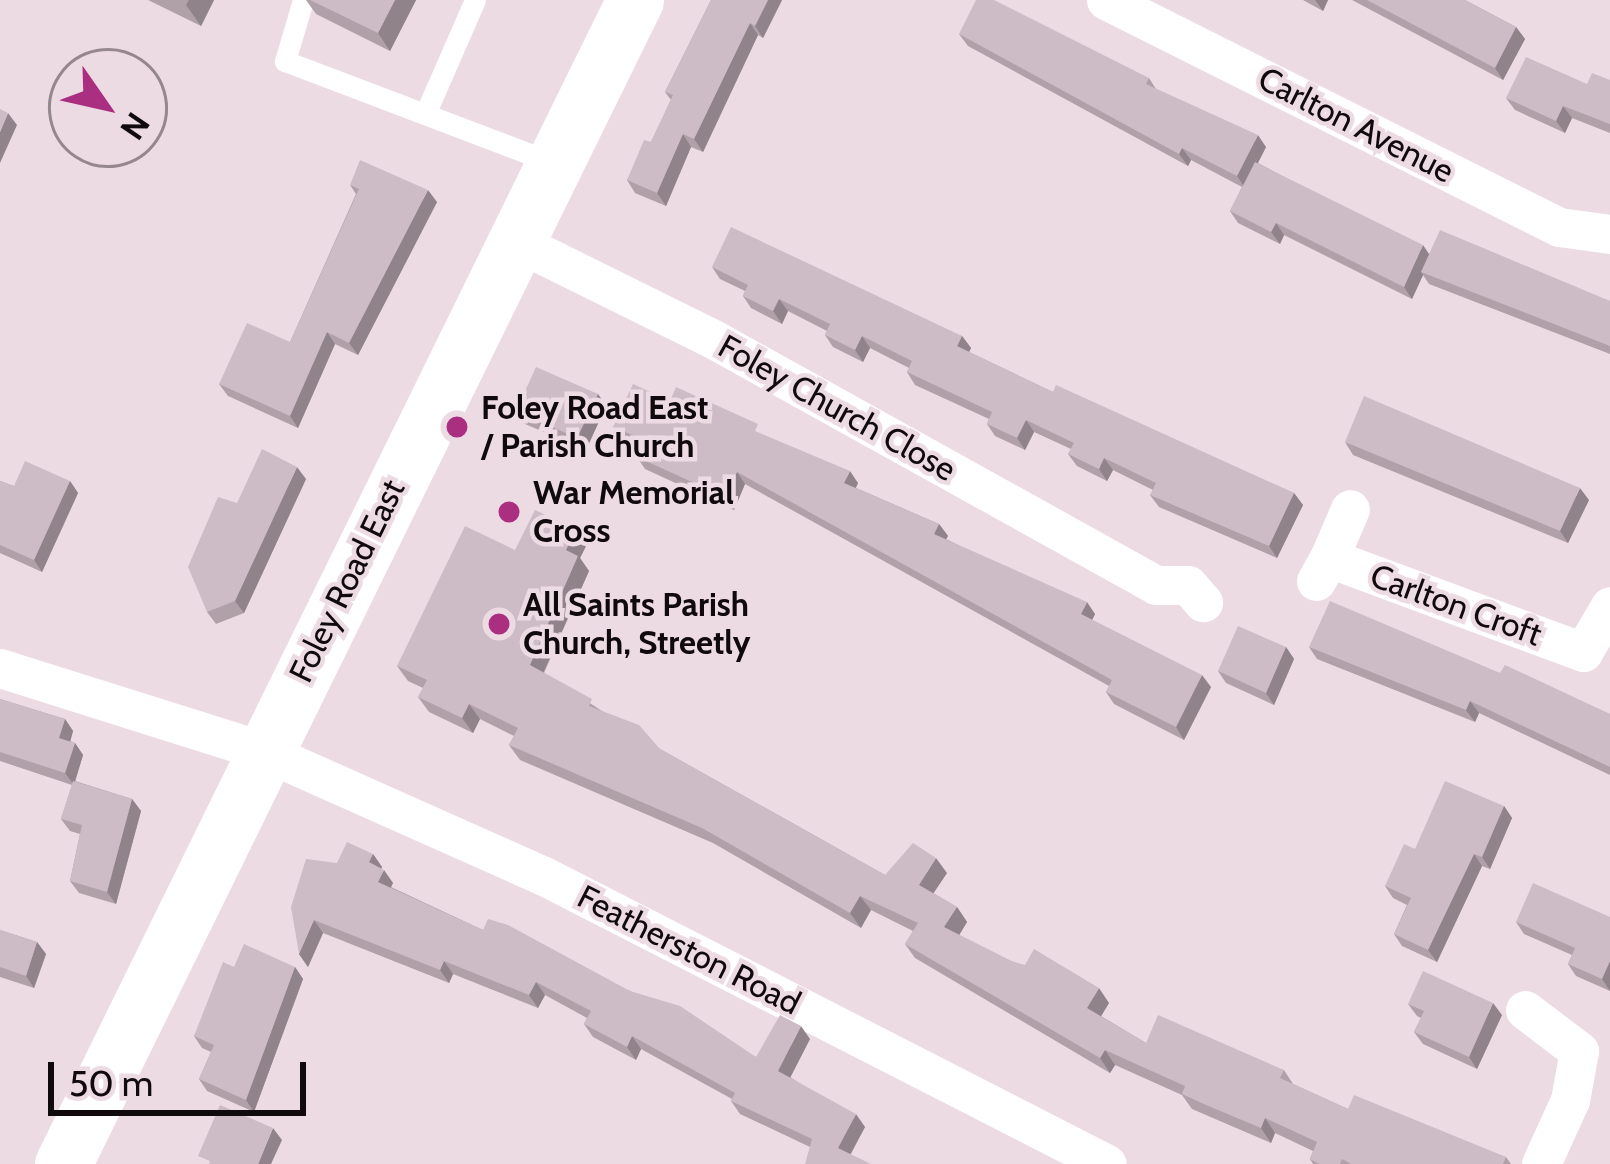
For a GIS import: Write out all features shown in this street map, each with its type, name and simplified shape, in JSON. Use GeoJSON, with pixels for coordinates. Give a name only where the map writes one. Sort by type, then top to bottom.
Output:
{"type":"FeatureCollection","features":[{"type":"Feature","properties":{"kind":"main road","name":"Foley Road East"},"geometry":{"type":"LineString","coordinates":[[63,1164],[634,0]]}},
{"type":"Feature","properties":{"kind":"street","name":"Carlton Avenue"},"geometry":{"type":"LineString","coordinates":[[1106,0],[1559,227],[1610,234]]}},
{"type":"Feature","properties":{"kind":"street","name":"Foley Church Close"},"geometry":{"type":"LineString","coordinates":[[513,240],[715,340],[1155,599],[1188,585],[1203,602]]}},
{"type":"Feature","properties":{"kind":"street","name":"Carlton Croft"},"geometry":{"type":"LineString","coordinates":[[1350,508],[1323,570],[1597,660],[1610,606]]}},
{"type":"Feature","properties":{"kind":"street","name":"Featherston Road"},"geometry":{"type":"LineString","coordinates":[[0,668],[263,751],[544,876],[1108,1164]]}},
{"type":"Feature","properties":{"kind":"street"},"geometry":{"type":"LineString","coordinates":[[1525,1010],[1579,1051],[1570,1100],[1540,1164]]}},
{"type":"Feature","properties":{"kind":"lane"},"geometry":{"type":"LineString","coordinates":[[303,0],[285,61],[554,164]]}},
{"type":"Feature","properties":{"kind":"lane"},"geometry":{"type":"LineString","coordinates":[[426,112],[475,0]]}},
{"type":"Feature","properties":{"kind":"building"},"geometry":{"type":"Polygon","coordinates":[[[310,0],[395,0],[378,33],[310,0]]]}},
{"type":"Feature","properties":{"kind":"building"},"geometry":{"type":"Polygon","coordinates":[[[711,0],[768,0],[755,26],[750,23],[694,139],[683,134],[657,193],[627,180],[644,140],[651,142],[673,95],[665,92],[711,0]]]}},
{"type":"Feature","properties":{"kind":"building"},"geometry":{"type":"Polygon","coordinates":[[[976,0],[994,0],[1149,78],[1146,84],[1258,135],[1237,176],[1182,148],[1179,154],[959,34],[976,0]]]}},
{"type":"Feature","properties":{"kind":"building"},"geometry":{"type":"Polygon","coordinates":[[[1367,0],[1465,0],[1516,27],[1495,68],[1367,0]]]}},
{"type":"Feature","properties":{"kind":"building"},"geometry":{"type":"Polygon","coordinates":[[[1526,57],[1587,84],[1592,73],[1610,80],[1610,124],[1563,106],[1556,121],[1506,98],[1526,57]]]}},
{"type":"Feature","properties":{"kind":"building"},"geometry":{"type":"Polygon","coordinates":[[[0,109],[8,113],[0,132],[0,109]]]}},
{"type":"Feature","properties":{"kind":"building"},"geometry":{"type":"Polygon","coordinates":[[[360,160],[428,190],[349,343],[327,332],[290,416],[219,384],[247,323],[290,342],[359,189],[350,185],[360,160]]]}},
{"type":"Feature","properties":{"kind":"building"},"geometry":{"type":"Polygon","coordinates":[[[1255,162],[1423,245],[1404,287],[1276,223],[1271,232],[1230,211],[1255,162]]]}},
{"type":"Feature","properties":{"kind":"building"},"geometry":{"type":"Polygon","coordinates":[[[731,227],[962,336],[957,346],[1053,392],[1056,385],[1294,493],[1269,546],[1150,495],[1156,483],[1104,458],[1099,469],[1068,454],[1074,443],[1026,420],[1017,438],[987,424],[992,412],[907,372],[912,361],[862,336],[855,350],[825,335],[830,324],[779,299],[773,311],[743,296],[748,285],[712,267],[731,227]]]}},
{"type":"Feature","properties":{"kind":"building"},"geometry":{"type":"Polygon","coordinates":[[[1440,230],[1610,301],[1610,346],[1421,272],[1440,230]]]}},
{"type":"Feature","properties":{"kind":"building"},"geometry":{"type":"Polygon","coordinates":[[[536,367],[598,394],[577,438],[516,411],[536,367]]]}},
{"type":"Feature","properties":{"kind":"building"},"geometry":{"type":"Polygon","coordinates":[[[633,384],[670,401],[676,387],[758,424],[755,431],[850,471],[844,483],[939,524],[934,534],[1087,602],[1081,614],[1202,675],[1176,727],[1106,692],[1112,680],[737,472],[725,497],[637,457],[644,440],[613,427],[633,384]]]}},
{"type":"Feature","properties":{"kind":"building"},"geometry":{"type":"Polygon","coordinates":[[[1364,396],[1580,488],[1560,531],[1345,442],[1364,396]]]}},
{"type":"Feature","properties":{"kind":"building"},"geometry":{"type":"Polygon","coordinates":[[[262,449],[297,467],[235,601],[207,612],[188,567],[218,497],[237,503],[262,449]]]}},
{"type":"Feature","properties":{"kind":"building"},"geometry":{"type":"Polygon","coordinates":[[[25,461],[70,481],[34,560],[0,545],[0,481],[14,486],[25,461]]]}},
{"type":"Feature","properties":{"kind":"building"},"geometry":{"type":"Polygon","coordinates":[[[535,510],[576,529],[566,550],[578,556],[530,665],[592,699],[589,706],[639,725],[660,749],[885,875],[913,843],[936,858],[919,885],[957,907],[944,927],[1025,965],[1034,949],[1099,988],[1087,1008],[1146,1043],[1158,1015],[1284,1070],[1280,1078],[1348,1109],[1354,1095],[1506,1157],[1503,1164],[1351,1164],[1342,1159],[1340,1164],[1319,1164],[1310,1159],[1317,1142],[1265,1118],[1261,1128],[1206,1105],[1182,1094],[1185,1086],[1105,1050],[1100,1058],[905,944],[918,923],[860,896],[850,913],[702,828],[509,745],[518,728],[469,704],[462,718],[418,697],[427,680],[397,666],[465,526],[515,550],[535,510]]]}},
{"type":"Feature","properties":{"kind":"building"},"geometry":{"type":"Polygon","coordinates":[[[1330,601],[1500,673],[1505,665],[1610,714],[1610,767],[1470,701],[1466,710],[1309,647],[1330,601]]]}},
{"type":"Feature","properties":{"kind":"building"},"geometry":{"type":"Polygon","coordinates":[[[1238,626],[1286,647],[1266,693],[1218,671],[1238,626]]]}},
{"type":"Feature","properties":{"kind":"building"},"geometry":{"type":"Polygon","coordinates":[[[0,699],[65,719],[59,738],[75,743],[65,773],[0,752],[0,699]]]}},
{"type":"Feature","properties":{"kind":"building"},"geometry":{"type":"Polygon","coordinates":[[[73,781],[132,799],[107,892],[70,881],[82,825],[61,819],[73,781]]]}},
{"type":"Feature","properties":{"kind":"building"},"geometry":{"type":"Polygon","coordinates":[[[1445,781],[1504,806],[1482,857],[1474,854],[1428,950],[1394,934],[1411,898],[1385,886],[1404,844],[1415,849],[1445,781]]]}},
{"type":"Feature","properties":{"kind":"building"},"geometry":{"type":"Polygon","coordinates":[[[347,842],[373,854],[369,862],[384,870],[378,882],[483,930],[488,919],[508,925],[630,991],[680,1006],[756,1057],[780,1015],[801,1026],[778,1071],[856,1114],[838,1148],[871,1164],[805,1164],[812,1139],[731,1101],[735,1093],[632,1036],[627,1047],[584,1024],[591,1011],[536,982],[529,995],[444,961],[440,970],[314,920],[299,954],[291,907],[306,859],[337,863],[347,842]]]}},
{"type":"Feature","properties":{"kind":"building"},"geometry":{"type":"Polygon","coordinates":[[[1533,883],[1610,917],[1610,961],[1602,979],[1568,964],[1575,948],[1516,922],[1533,883]]]}},
{"type":"Feature","properties":{"kind":"building"},"geometry":{"type":"Polygon","coordinates":[[[0,930],[37,942],[26,976],[0,967],[0,930]]]}},
{"type":"Feature","properties":{"kind":"building"},"geometry":{"type":"Polygon","coordinates":[[[244,944],[295,967],[246,1100],[199,1079],[214,1045],[194,1036],[223,962],[234,967],[244,944]]]}},
{"type":"Feature","properties":{"kind":"building"},"geometry":{"type":"Polygon","coordinates":[[[1423,971],[1493,1003],[1469,1057],[1414,1032],[1424,1011],[1408,1004],[1423,971]]]}},
{"type":"Feature","properties":{"kind":"building"},"geometry":{"type":"Polygon","coordinates":[[[220,1105],[273,1128],[258,1164],[209,1164],[198,1156],[220,1105]]]}},
{"type":"Feature","properties":{"kind":"place","name":"Foley Road East / Parish Church"},"geometry":{"type":"Point","coordinates":[457,427]}},
{"type":"Feature","properties":{"kind":"place","name":"War Memorial Cross"},"geometry":{"type":"Point","coordinates":[509,512]}},
{"type":"Feature","properties":{"kind":"place","name":"All Saints Parish Church, Streetly"},"geometry":{"type":"Point","coordinates":[499,624]}}]}
